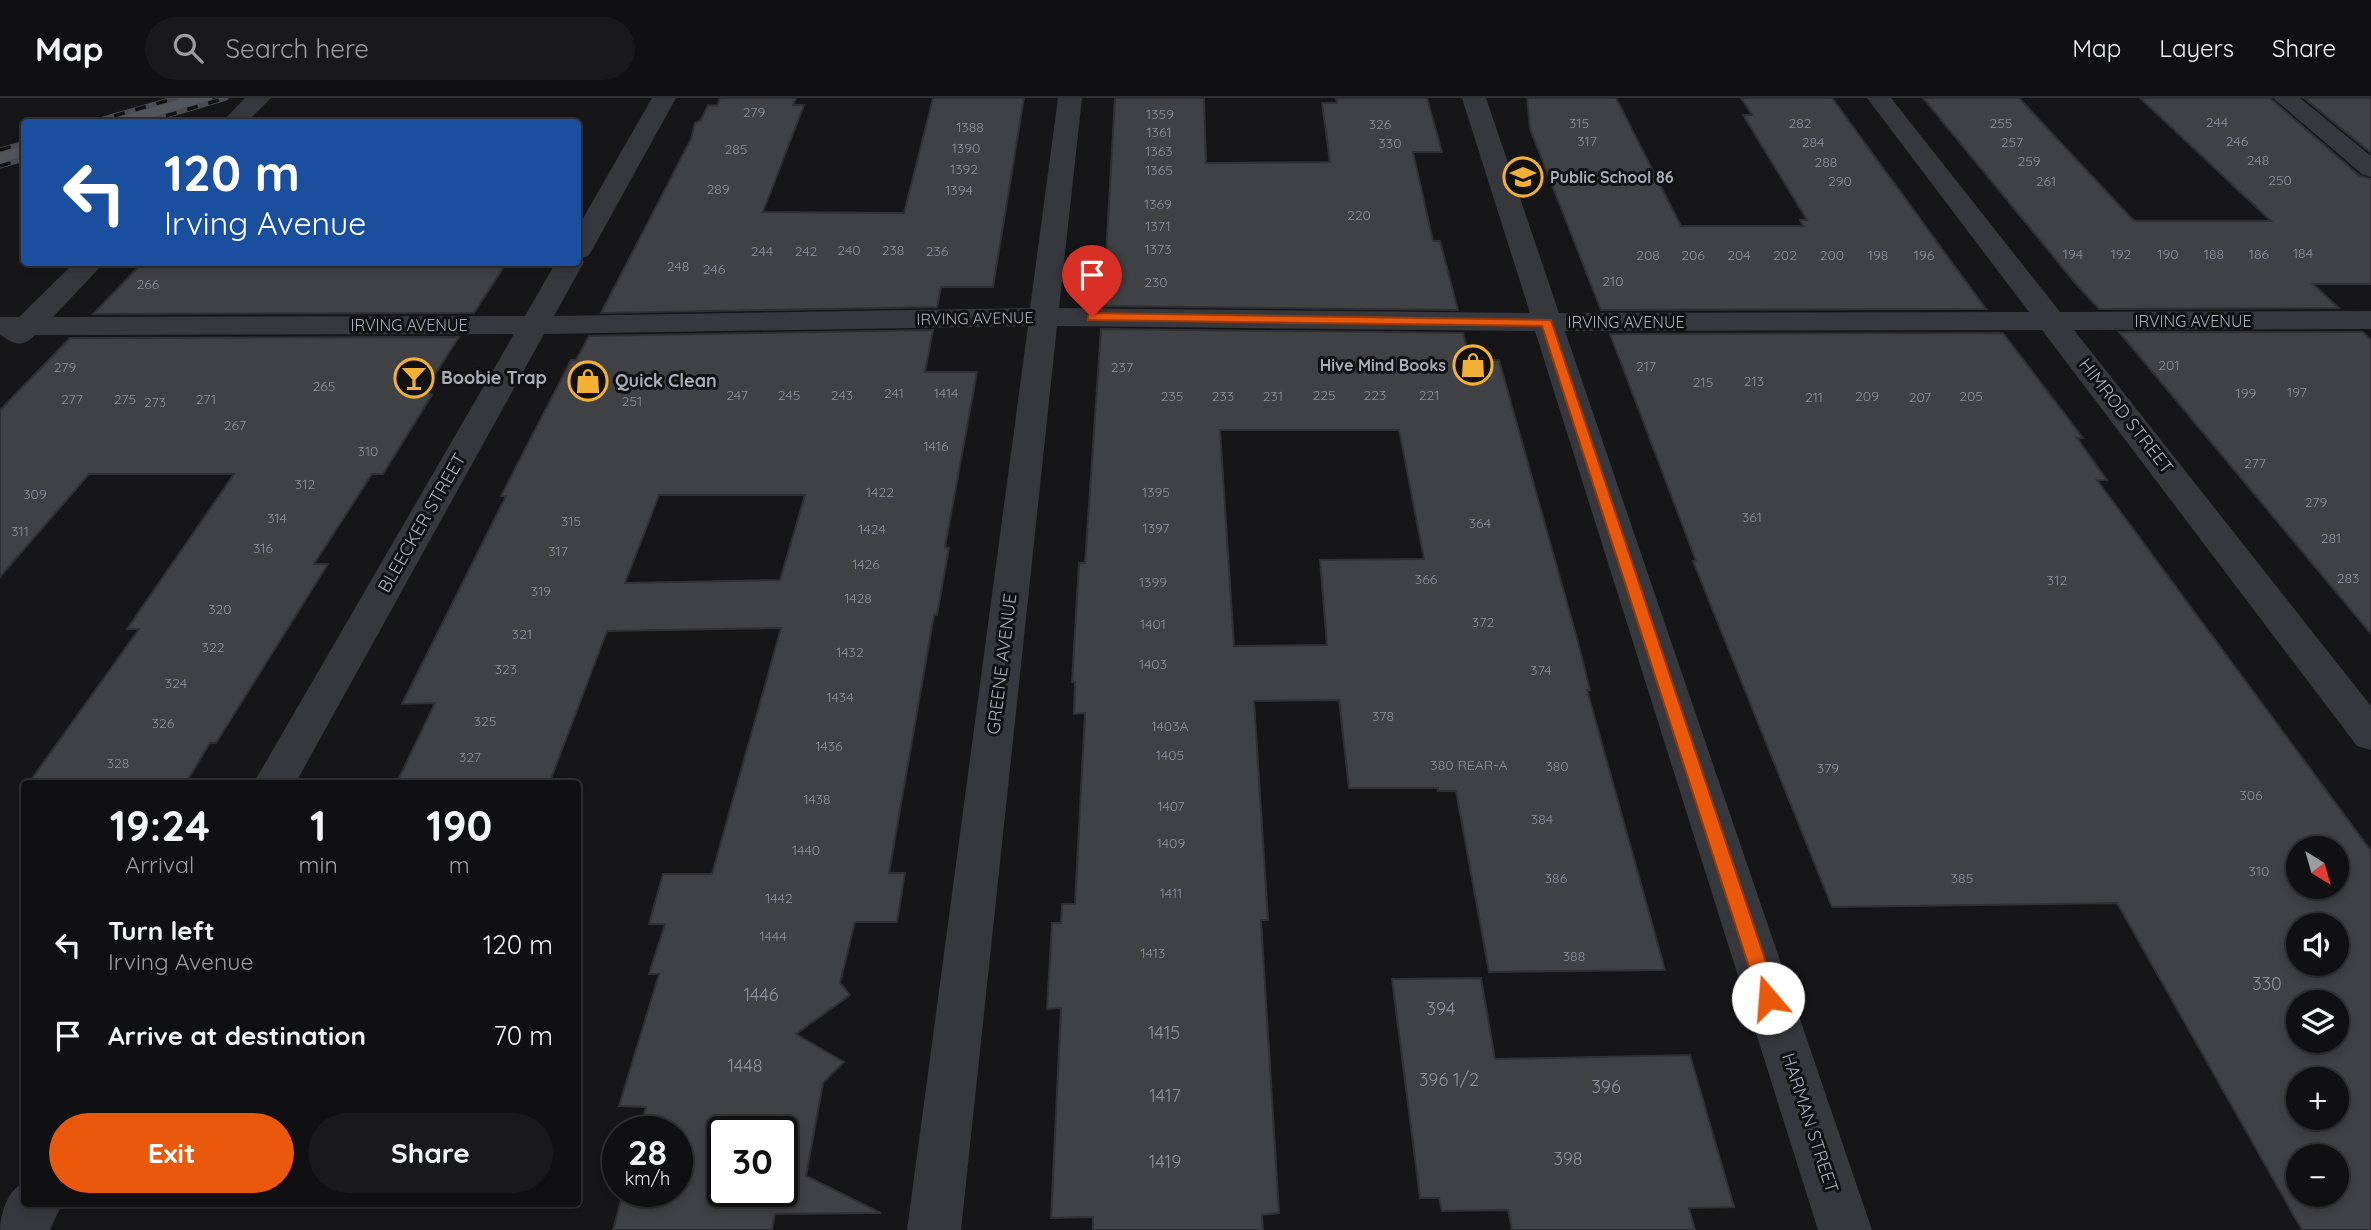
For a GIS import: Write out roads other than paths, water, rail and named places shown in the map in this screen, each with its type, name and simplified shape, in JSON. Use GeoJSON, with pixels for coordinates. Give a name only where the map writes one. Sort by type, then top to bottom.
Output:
{"type":"FeatureCollection","features":[{"type":"Feature","properties":{"kind":"main road"},"geometry":{"type":"LineString","coordinates":[[128,119],[201,98]]}},
{"type":"Feature","properties":{"kind":"main road"},"geometry":{"type":"LineString","coordinates":[[0,158],[21,151]]}},
{"type":"Feature","properties":{"kind":"street"},"geometry":{"type":"LineString","coordinates":[[237,119],[259,98]]}},
{"type":"Feature","properties":{"kind":"street"},"geometry":{"type":"LineString","coordinates":[[581,245],[664,98]]}},
{"type":"Feature","properties":{"kind":"street","name":"GREENE AVENUE"},"geometry":{"type":"LineString","coordinates":[[934,1230],[1070,98]]}},
{"type":"Feature","properties":{"kind":"street","name":"HARMAN STREET"},"geometry":{"type":"LineString","coordinates":[[1474,98],[1845,1230]]}},
{"type":"Feature","properties":{"kind":"street","name":"HIMROD STREET"},"geometry":{"type":"LineString","coordinates":[[1879,98],[2371,735]]}},
{"type":"Feature","properties":{"kind":"street"},"geometry":{"type":"LineString","coordinates":[[2285,98],[2371,169]]}},
{"type":"Feature","properties":{"kind":"street"},"geometry":{"type":"LineString","coordinates":[[0,352],[13,326],[86,266]]}},
{"type":"Feature","properties":{"kind":"street","name":"BLEECKER STREET"},"geometry":{"type":"LineString","coordinates":[[276,780],[568,266]]}},
{"type":"Feature","properties":{"kind":"street","name":"IRVING AVENUE"},"geometry":{"type":"LineString","coordinates":[[13,326],[535,325],[1043,317],[1547,323],[2371,320]]}},
{"type":"Feature","properties":{"kind":"street"},"geometry":{"type":"LineString","coordinates":[[21,1230],[34,1207]]}},
{"type":"Feature","properties":{"kind":"railway"},"geometry":{"type":"LineString","coordinates":[[103,119],[176,98]]}},
{"type":"Feature","properties":{"kind":"railway"},"geometry":{"type":"LineString","coordinates":[[155,119],[226,98]]}},
{"type":"Feature","properties":{"kind":"railway"},"geometry":{"type":"LineString","coordinates":[[0,150],[21,144]]}},
{"type":"Feature","properties":{"kind":"railway"},"geometry":{"type":"LineString","coordinates":[[0,166],[21,160]]}},
{"type":"Feature","properties":{"kind":"place","name":"Public School 86"},"geometry":{"type":"Point","coordinates":[1523,177]}},
{"type":"Feature","properties":{"kind":"place","name":"Hive Mind Books"},"geometry":{"type":"Point","coordinates":[1473,365]}},
{"type":"Feature","properties":{"kind":"place","name":"Boobie Trap"},"geometry":{"type":"Point","coordinates":[414,378]}},
{"type":"Feature","properties":{"kind":"place","name":"Quick Clean"},"geometry":{"type":"Point","coordinates":[588,381]}}]}
